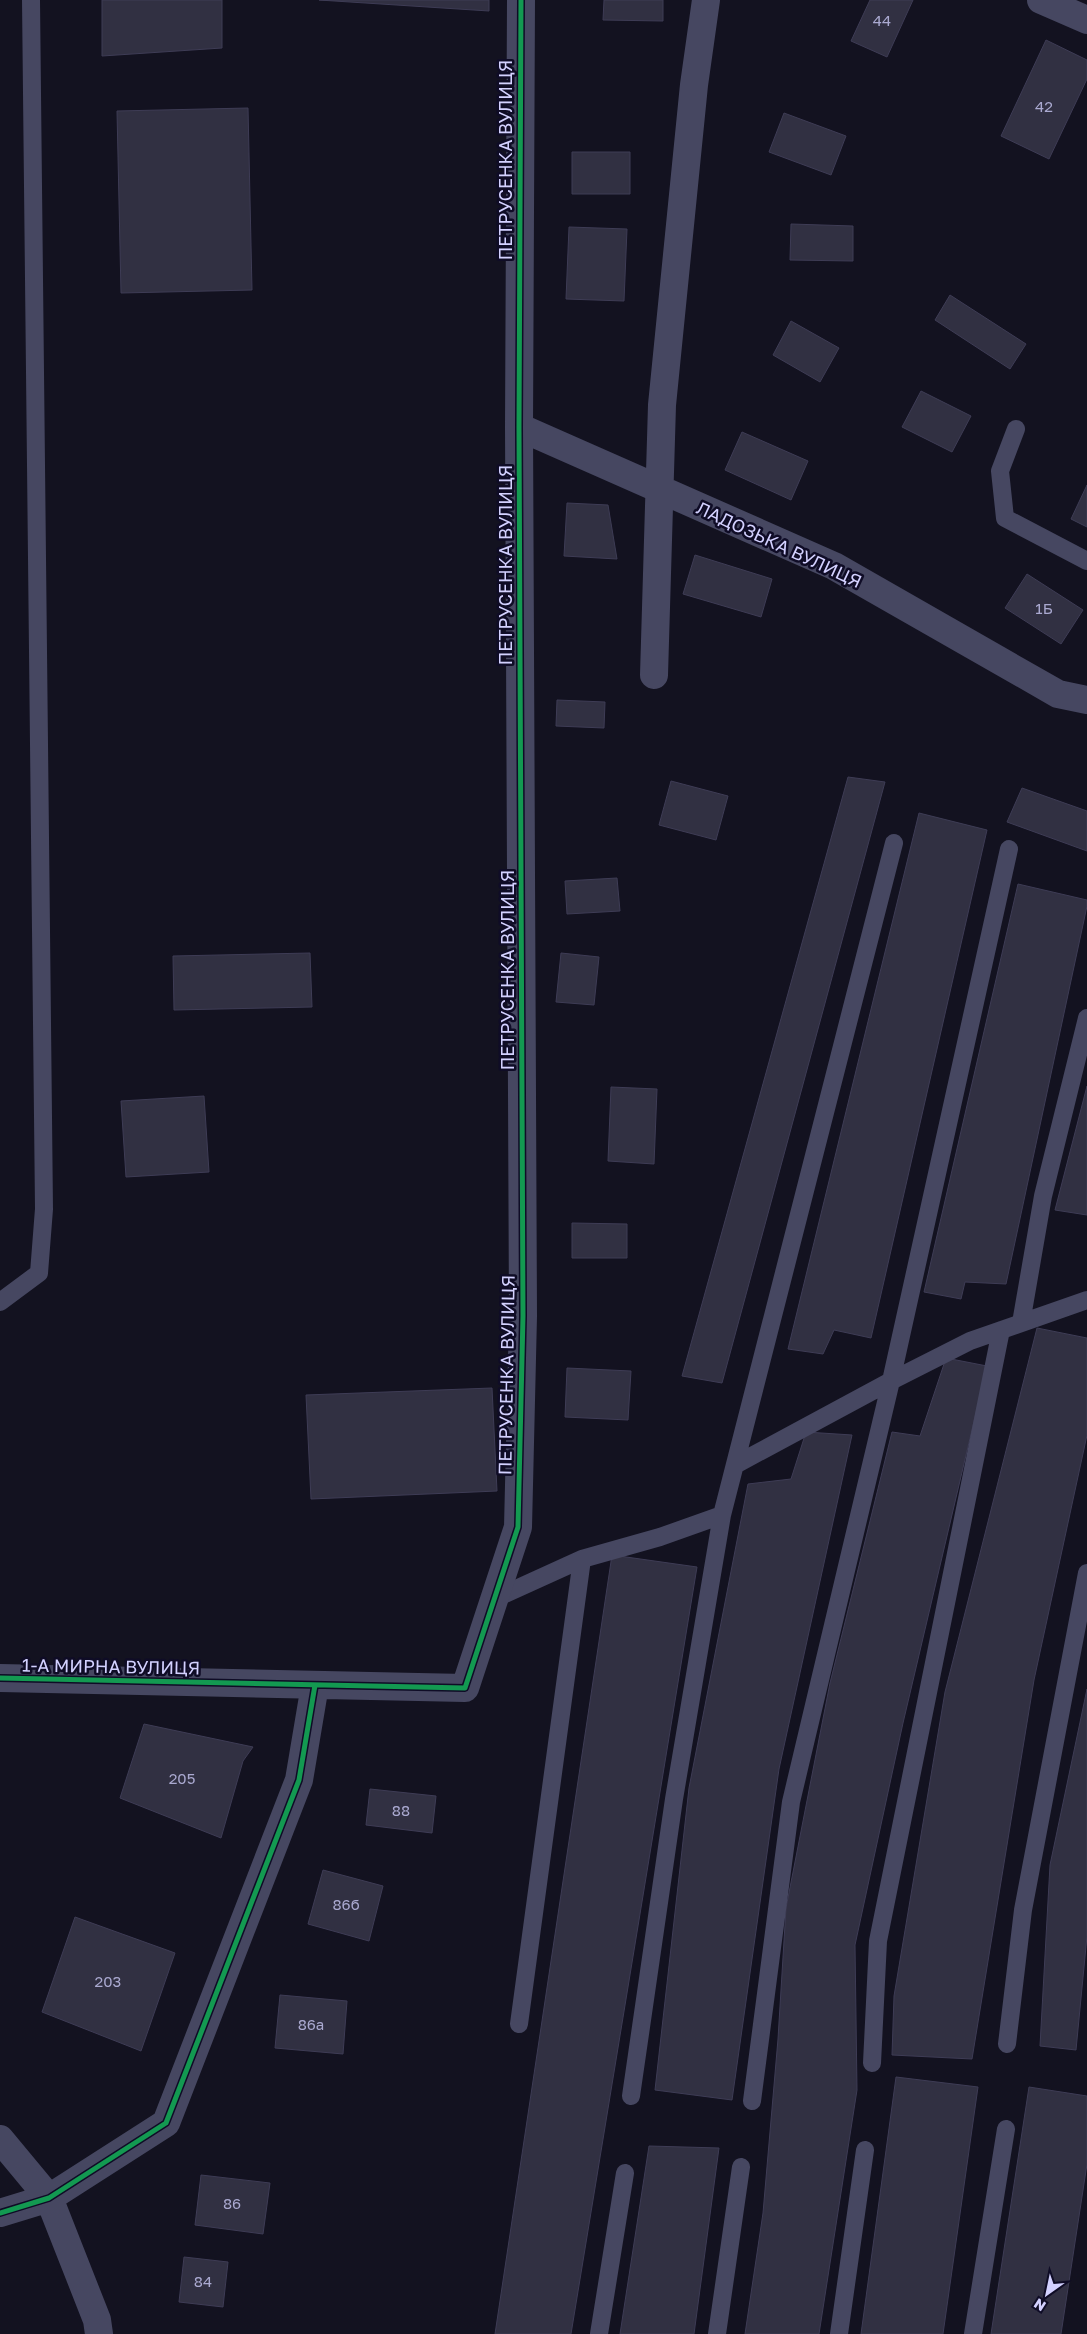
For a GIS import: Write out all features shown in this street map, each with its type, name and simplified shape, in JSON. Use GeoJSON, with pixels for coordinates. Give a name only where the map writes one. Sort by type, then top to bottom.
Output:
{"type":"FeatureCollection","features":[{"type":"Feature","properties":{"kind":"street","name":"ПЕТРУСЕНКА ВУЛИЦЯ"},"geometry":{"type":"LineString","coordinates":[[222,1683],[465,1688],[518,1527],[523,1325],[519,428],[521,0]]}},
{"type":"Feature","properties":{"kind":"street"},"geometry":{"type":"LineString","coordinates":[[654,675],[663,395],[694,85],[706,0]]}},
{"type":"Feature","properties":{"kind":"street"},"geometry":{"type":"LineString","coordinates":[[1041,0],[1087,20]]}},
{"type":"Feature","properties":{"kind":"street","name":"ЛАДОЗЬКА ВУЛИЦЯ"},"geometry":{"type":"LineString","coordinates":[[519,428],[834,566],[1058,694],[1087,700]]}},
{"type":"Feature","properties":{"kind":"street","name":"1-А МИРНА ВУЛИЦЯ"},"geometry":{"type":"LineString","coordinates":[[0,1678],[222,1683]]}},
{"type":"Feature","properties":{"kind":"street"},"geometry":{"type":"LineString","coordinates":[[0,2213],[49,2198],[166,2124],[299,1780],[315,1685]]}},
{"type":"Feature","properties":{"kind":"street"},"geometry":{"type":"LineString","coordinates":[[0,2139],[49,2198],[97,2320],[99,2334]]}},
{"type":"Feature","properties":{"kind":"lane"},"geometry":{"type":"LineString","coordinates":[[0,1302],[39,1273],[44,1208],[31,0]]}},
{"type":"Feature","properties":{"kind":"lane"},"geometry":{"type":"LineString","coordinates":[[1016,429],[1000,471],[1005,518],[1087,561]]}},
{"type":"Feature","properties":{"kind":"lane"},"geometry":{"type":"LineString","coordinates":[[631,2096],[674,1799],[722,1515],[894,843]]}},
{"type":"Feature","properties":{"kind":"lane"},"geometry":{"type":"LineString","coordinates":[[752,2101],[790,1802],[891,1380],[1009,849]]}},
{"type":"Feature","properties":{"kind":"lane"},"geometry":{"type":"LineString","coordinates":[[1022,1323],[1043,1196],[1087,1018]]}},
{"type":"Feature","properties":{"kind":"lane"},"geometry":{"type":"LineString","coordinates":[[735,1465],[891,1380],[970,1341],[1087,1300]]}},
{"type":"Feature","properties":{"kind":"lane"},"geometry":{"type":"LineString","coordinates":[[872,2063],[878,1941],[1001,1330]]}},
{"type":"Feature","properties":{"kind":"lane"},"geometry":{"type":"LineString","coordinates":[[494,1599],[582,1559],[660,1537],[722,1515]]}},
{"type":"Feature","properties":{"kind":"lane"},"geometry":{"type":"LineString","coordinates":[[519,2024],[582,1559]]}},
{"type":"Feature","properties":{"kind":"lane"},"geometry":{"type":"LineString","coordinates":[[1007,2044],[1023,1910],[1087,1573]]}},
{"type":"Feature","properties":{"kind":"lane"},"geometry":{"type":"LineString","coordinates":[[973,2334],[1006,2129]]}},
{"type":"Feature","properties":{"kind":"lane"},"geometry":{"type":"LineString","coordinates":[[839,2334],[865,2150]]}},
{"type":"Feature","properties":{"kind":"lane"},"geometry":{"type":"LineString","coordinates":[[717,2334],[741,2167]]}},
{"type":"Feature","properties":{"kind":"lane"},"geometry":{"type":"LineString","coordinates":[[599,2334],[625,2173]]}},
{"type":"Feature","properties":{"kind":"building"},"geometry":{"type":"Polygon","coordinates":[[[102,0],[222,0],[222,48],[102,56],[102,0]]]}},
{"type":"Feature","properties":{"kind":"building"},"geometry":{"type":"Polygon","coordinates":[[[319,0],[489,0],[489,11],[319,0]]]}},
{"type":"Feature","properties":{"kind":"building"},"geometry":{"type":"Polygon","coordinates":[[[604,0],[663,0],[663,21],[603,20],[604,0]]]}},
{"type":"Feature","properties":{"kind":"building"},"geometry":{"type":"Polygon","coordinates":[[[870,0],[913,0],[887,57],[851,41],[870,0]]]}},
{"type":"Feature","properties":{"kind":"building"},"geometry":{"type":"Polygon","coordinates":[[[1046,40],[1087,60],[1087,79],[1049,159],[1001,136],[1046,40]]]}},
{"type":"Feature","properties":{"kind":"building"},"geometry":{"type":"Polygon","coordinates":[[[248,108],[252,290],[121,293],[117,111],[248,108]]]}},
{"type":"Feature","properties":{"kind":"building"},"geometry":{"type":"Polygon","coordinates":[[[784,113],[846,136],[831,175],[769,152],[784,113]]]}},
{"type":"Feature","properties":{"kind":"building"},"geometry":{"type":"Polygon","coordinates":[[[572,152],[630,152],[630,194],[572,194],[572,152]]]}},
{"type":"Feature","properties":{"kind":"building"},"geometry":{"type":"Polygon","coordinates":[[[791,224],[853,226],[853,261],[790,260],[791,224]]]}},
{"type":"Feature","properties":{"kind":"building"},"geometry":{"type":"Polygon","coordinates":[[[569,227],[627,229],[624,301],[566,299],[569,227]]]}},
{"type":"Feature","properties":{"kind":"building"},"geometry":{"type":"Polygon","coordinates":[[[950,295],[1026,344],[1010,369],[935,320],[950,295]]]}},
{"type":"Feature","properties":{"kind":"building"},"geometry":{"type":"Polygon","coordinates":[[[791,321],[839,348],[820,382],[773,355],[791,321]]]}},
{"type":"Feature","properties":{"kind":"building"},"geometry":{"type":"Polygon","coordinates":[[[921,391],[971,416],[952,452],[902,427],[921,391]]]}},
{"type":"Feature","properties":{"kind":"building"},"geometry":{"type":"Polygon","coordinates":[[[742,432],[808,461],[791,500],[725,470],[742,432]]]}},
{"type":"Feature","properties":{"kind":"building"},"geometry":{"type":"Polygon","coordinates":[[[1087,485],[1087,527],[1071,519],[1087,485]]]}},
{"type":"Feature","properties":{"kind":"building"},"geometry":{"type":"Polygon","coordinates":[[[567,503],[608,505],[617,559],[564,556],[567,503]]]}},
{"type":"Feature","properties":{"kind":"building"},"geometry":{"type":"Polygon","coordinates":[[[695,555],[772,579],[761,617],[683,594],[695,555]]]}},
{"type":"Feature","properties":{"kind":"building"},"geometry":{"type":"Polygon","coordinates":[[[1027,574],[1083,610],[1061,644],[1005,608],[1027,574]]]}},
{"type":"Feature","properties":{"kind":"building"},"geometry":{"type":"Polygon","coordinates":[[[557,700],[605,702],[604,728],[556,726],[557,700]]]}},
{"type":"Feature","properties":{"kind":"building"},"geometry":{"type":"Polygon","coordinates":[[[848,777],[885,782],[722,1383],[682,1376],[848,777]]]}},
{"type":"Feature","properties":{"kind":"building"},"geometry":{"type":"Polygon","coordinates":[[[671,781],[728,796],[716,840],[659,825],[671,781]]]}},
{"type":"Feature","properties":{"kind":"building"},"geometry":{"type":"Polygon","coordinates":[[[1022,788],[1087,811],[1087,851],[1007,822],[1022,788]]]}},
{"type":"Feature","properties":{"kind":"building"},"geometry":{"type":"Polygon","coordinates":[[[919,813],[987,830],[871,1338],[834,1330],[823,1354],[788,1349],[919,813]]]}},
{"type":"Feature","properties":{"kind":"building"},"geometry":{"type":"Polygon","coordinates":[[[617,878],[620,911],[567,914],[565,881],[617,878]]]}},
{"type":"Feature","properties":{"kind":"building"},"geometry":{"type":"Polygon","coordinates":[[[1018,884],[1087,900],[1087,906],[1006,1284],[965,1282],[961,1299],[924,1292],[1018,884]]]}},
{"type":"Feature","properties":{"kind":"building"},"geometry":{"type":"Polygon","coordinates":[[[310,953],[312,1007],[174,1010],[173,956],[310,953]]]}},
{"type":"Feature","properties":{"kind":"building"},"geometry":{"type":"Polygon","coordinates":[[[561,953],[599,957],[594,1005],[556,1002],[561,953]]]}},
{"type":"Feature","properties":{"kind":"building"},"geometry":{"type":"Polygon","coordinates":[[[1087,1086],[1087,1215],[1055,1210],[1087,1086]]]}},
{"type":"Feature","properties":{"kind":"building"},"geometry":{"type":"Polygon","coordinates":[[[611,1087],[657,1089],[654,1164],[608,1161],[611,1087]]]}},
{"type":"Feature","properties":{"kind":"building"},"geometry":{"type":"Polygon","coordinates":[[[204,1096],[209,1172],[126,1177],[121,1101],[204,1096]]]}},
{"type":"Feature","properties":{"kind":"building"},"geometry":{"type":"Polygon","coordinates":[[[572,1223],[627,1224],[627,1258],[572,1258],[572,1223]]]}},
{"type":"Feature","properties":{"kind":"building"},"geometry":{"type":"Polygon","coordinates":[[[1037,1328],[1087,1338],[1087,1435],[1034,1680],[972,2059],[892,2055],[894,1996],[945,1692],[1037,1328]]]}},
{"type":"Feature","properties":{"kind":"building"},"geometry":{"type":"Polygon","coordinates":[[[946,1358],[987,1366],[903,1723],[855,1945],[857,2090],[819,2334],[745,2334],[763,2213],[778,2039],[786,1908],[830,1683],[892,1432],[920,1436],[946,1358]]]}},
{"type":"Feature","properties":{"kind":"building"},"geometry":{"type":"Polygon","coordinates":[[[567,1368],[631,1371],[628,1420],[565,1417],[567,1368]]]}},
{"type":"Feature","properties":{"kind":"building"},"geometry":{"type":"Polygon","coordinates":[[[492,1388],[497,1491],[311,1499],[306,1395],[492,1388]]]}},
{"type":"Feature","properties":{"kind":"building"},"geometry":{"type":"Polygon","coordinates":[[[806,1432],[852,1435],[779,1769],[732,2100],[655,2090],[689,1788],[748,1484],[791,1479],[806,1432]]]}},
{"type":"Feature","properties":{"kind":"building"},"geometry":{"type":"Polygon","coordinates":[[[612,1555],[697,1567],[571,2334],[495,2334],[612,1555]]]}},
{"type":"Feature","properties":{"kind":"building"},"geometry":{"type":"Polygon","coordinates":[[[1087,1689],[1087,1936],[1076,2050],[1040,2046],[1050,1865],[1087,1689]]]}},
{"type":"Feature","properties":{"kind":"building"},"geometry":{"type":"Polygon","coordinates":[[[144,1724],[253,1747],[243,1761],[221,1838],[120,1798],[144,1724]]]}},
{"type":"Feature","properties":{"kind":"building"},"geometry":{"type":"Polygon","coordinates":[[[370,1789],[436,1796],[432,1833],[366,1825],[370,1789]]]}},
{"type":"Feature","properties":{"kind":"building"},"geometry":{"type":"Polygon","coordinates":[[[323,1870],[383,1886],[369,1941],[308,1924],[323,1870]]]}},
{"type":"Feature","properties":{"kind":"building"},"geometry":{"type":"Polygon","coordinates":[[[75,1917],[175,1953],[141,2051],[42,2012],[75,1917]]]}},
{"type":"Feature","properties":{"kind":"building"},"geometry":{"type":"Polygon","coordinates":[[[280,1995],[347,2001],[343,2054],[275,2048],[280,1995]]]}},
{"type":"Feature","properties":{"kind":"building"},"geometry":{"type":"Polygon","coordinates":[[[896,2077],[978,2087],[943,2334],[861,2334],[896,2077]]]}},
{"type":"Feature","properties":{"kind":"building"},"geometry":{"type":"Polygon","coordinates":[[[1029,2087],[1087,2096],[1087,2164],[1061,2334],[991,2334],[1029,2087]]]}},
{"type":"Feature","properties":{"kind":"building"},"geometry":{"type":"Polygon","coordinates":[[[649,2146],[719,2148],[694,2334],[620,2334],[649,2146]]]}},
{"type":"Feature","properties":{"kind":"building"},"geometry":{"type":"Polygon","coordinates":[[[201,2175],[270,2183],[263,2234],[195,2225],[201,2175]]]}},
{"type":"Feature","properties":{"kind":"building"},"geometry":{"type":"Polygon","coordinates":[[[184,2257],[228,2262],[223,2307],[179,2302],[184,2257]]]}},
{"type":"Feature","properties":{"kind":"cycle path"},"geometry":{"type":"LineString","coordinates":[[0,1678],[465,1688],[518,1527],[523,1316],[519,427],[521,0]]}},
{"type":"Feature","properties":{"kind":"cycle path"},"geometry":{"type":"LineString","coordinates":[[0,2213],[49,2198],[166,2123],[299,1780],[315,1685]]}}]}
